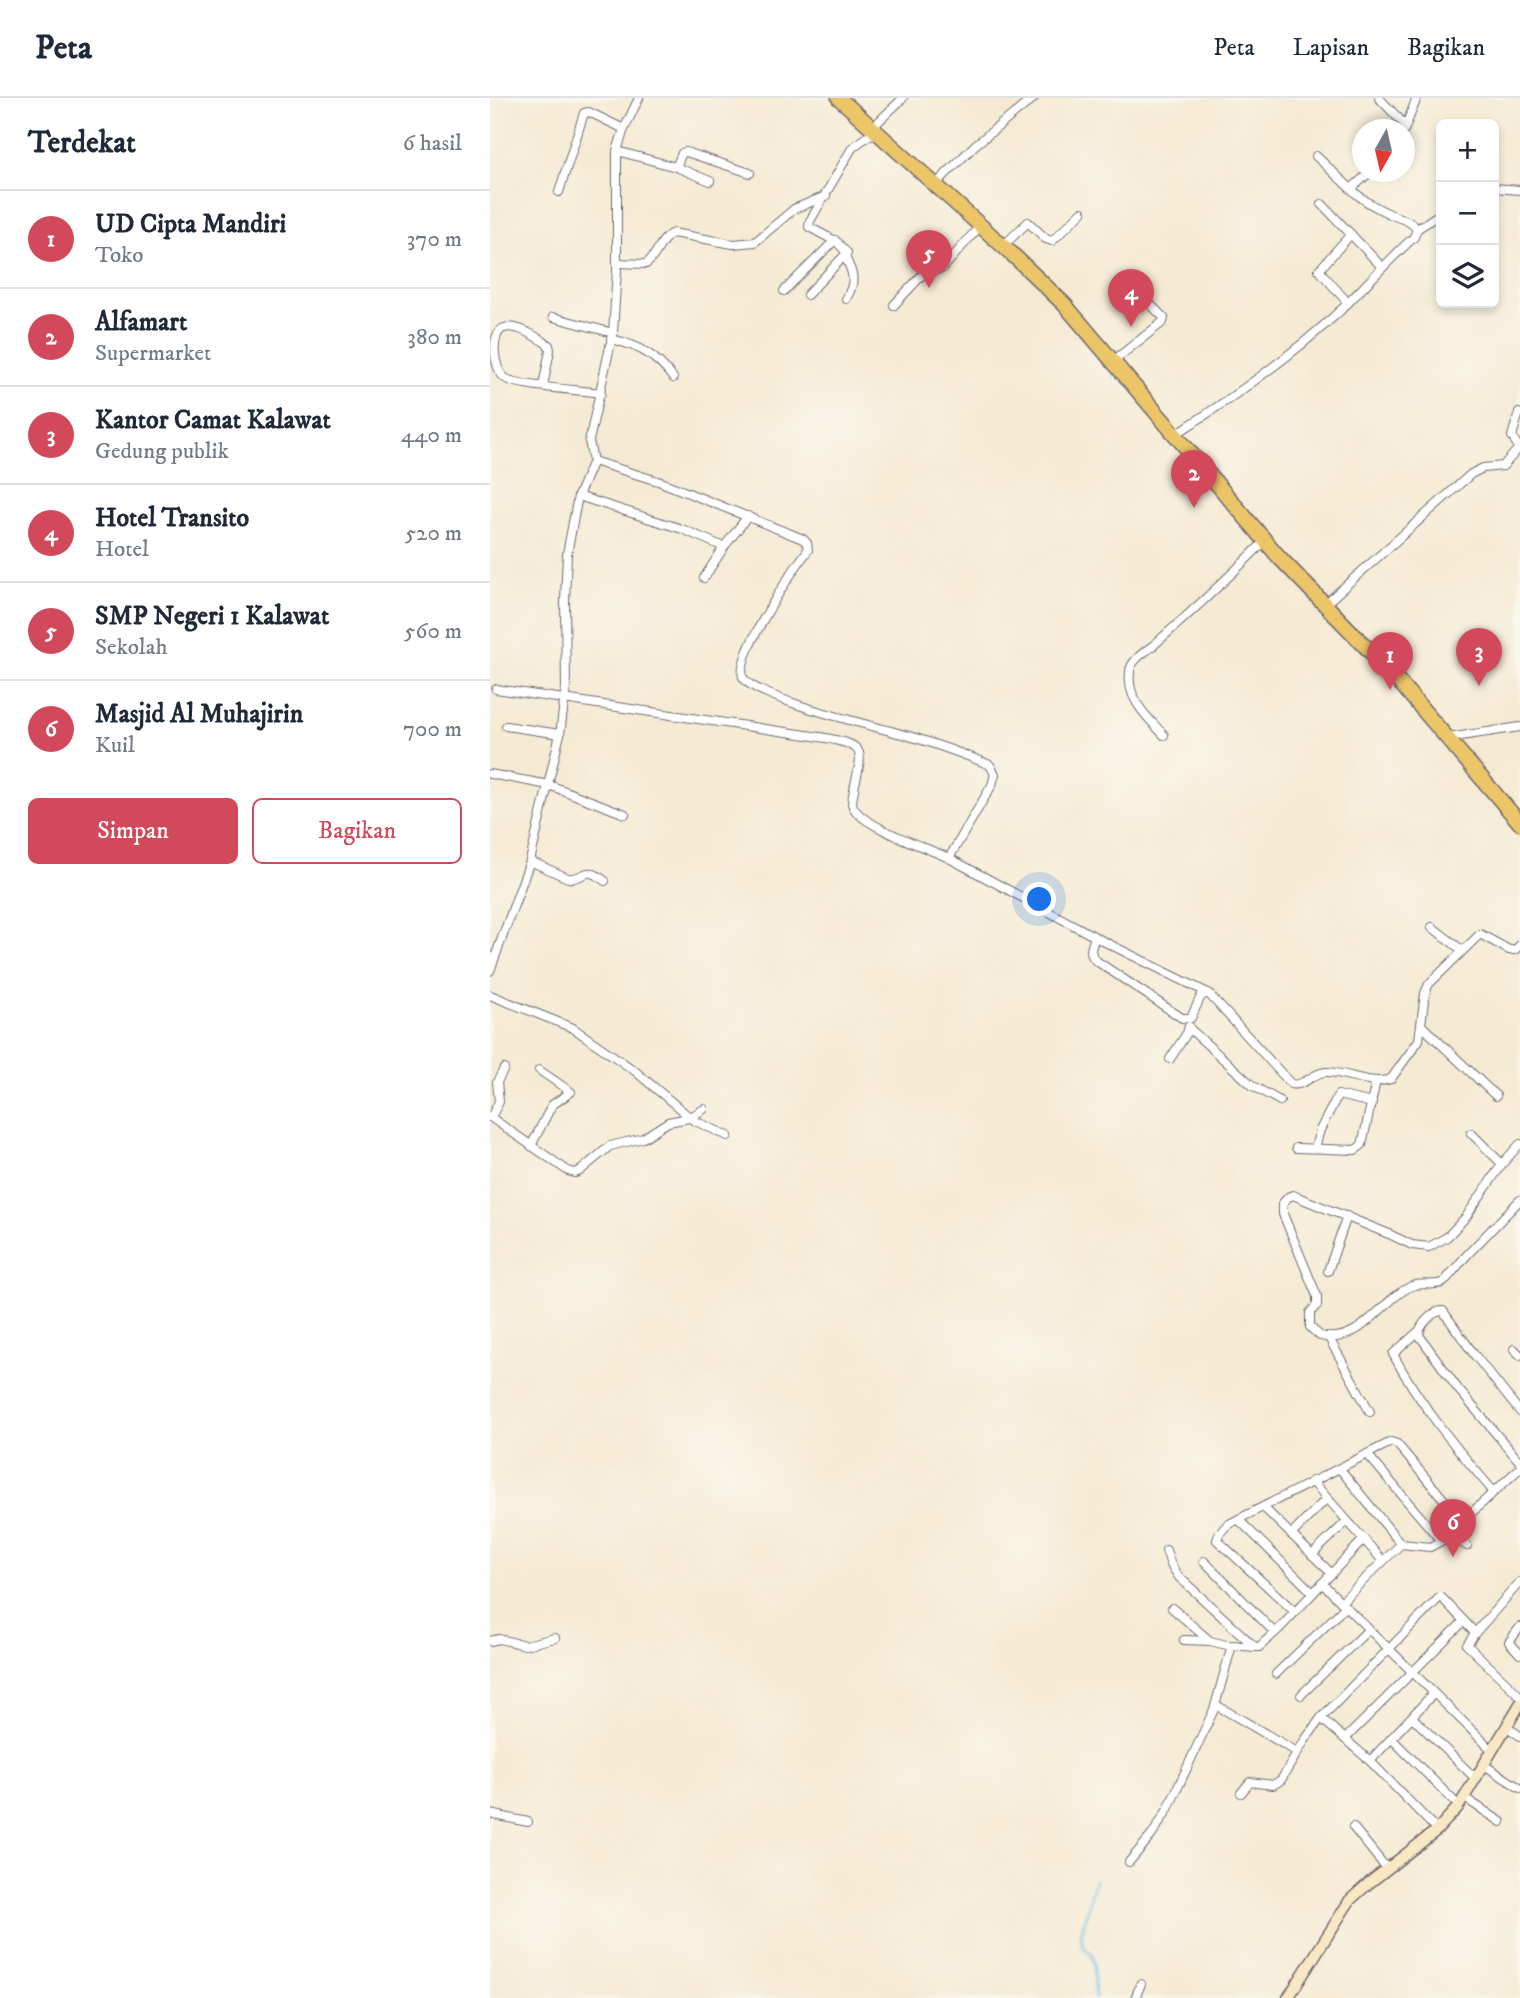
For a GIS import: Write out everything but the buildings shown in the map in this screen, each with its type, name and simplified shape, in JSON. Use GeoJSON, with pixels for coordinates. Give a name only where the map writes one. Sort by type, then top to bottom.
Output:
{"type":"FeatureCollection","features":[{"type":"Feature","properties":{"kind":"highway"},"geometry":{"type":"LineString","coordinates":[[841,99],[1065,305],[1265,541],[1394,676],[1520,823]]}},
{"type":"Feature","properties":{"kind":"street"},"geometry":{"type":"LineString","coordinates":[[490,971],[530,861],[560,734],[565,700],[566,573],[578,496],[593,461],[589,441],[612,336],[617,263],[618,151],[624,129],[639,98]]}},
{"type":"Feature","properties":{"kind":"street"},"geometry":{"type":"LineString","coordinates":[[846,299],[853,287],[854,277],[845,257],[846,250],[835,240],[809,225],[852,148],[875,131],[902,98]]}},
{"type":"Feature","properties":{"kind":"street"},"geometry":{"type":"LineString","coordinates":[[935,185],[975,145],[1034,98]]}},
{"type":"Feature","properties":{"kind":"street"},"geometry":{"type":"LineString","coordinates":[[1379,98],[1397,119]]}},
{"type":"Feature","properties":{"kind":"street"},"geometry":{"type":"LineString","coordinates":[[1409,119],[1418,98]]}},
{"type":"Feature","properties":{"kind":"street"},"geometry":{"type":"LineString","coordinates":[[559,192],[584,113],[589,112],[624,129]]}},
{"type":"Feature","properties":{"kind":"street"},"geometry":{"type":"LineString","coordinates":[[618,151],[676,167],[710,181]]}},
{"type":"Feature","properties":{"kind":"street"},"geometry":{"type":"LineString","coordinates":[[676,167],[682,153],[686,152],[750,173]]}},
{"type":"Feature","properties":{"kind":"street"},"geometry":{"type":"LineString","coordinates":[[1316,156],[1360,199],[1408,221],[1417,229]]}},
{"type":"Feature","properties":{"kind":"street"},"geometry":{"type":"LineString","coordinates":[[1351,189],[1359,182]]}},
{"type":"Feature","properties":{"kind":"street"},"geometry":{"type":"LineString","coordinates":[[1499,188],[1520,190]]}},
{"type":"Feature","properties":{"kind":"street"},"geometry":{"type":"LineString","coordinates":[[617,263],[646,264],[667,235],[673,233],[733,244],[755,242],[794,209],[826,196]]}},
{"type":"Feature","properties":{"kind":"street"},"geometry":{"type":"LineString","coordinates":[[1322,204],[1382,267]]}},
{"type":"Feature","properties":{"kind":"street"},"geometry":{"type":"LineString","coordinates":[[1003,246],[1028,222],[1046,239],[1052,241],[1082,212]]}},
{"type":"Feature","properties":{"kind":"street"},"geometry":{"type":"LineString","coordinates":[[1176,435],[1241,391],[1348,303],[1414,237],[1417,229],[1436,216]]}},
{"type":"Feature","properties":{"kind":"street"},"geometry":{"type":"LineString","coordinates":[[894,305],[923,274],[943,268],[980,226]]}},
{"type":"Feature","properties":{"kind":"street"},"geometry":{"type":"LineString","coordinates":[[1348,303],[1319,270],[1351,234]]}},
{"type":"Feature","properties":{"kind":"street"},"geometry":{"type":"LineString","coordinates":[[784,291],[835,240]]}},
{"type":"Feature","properties":{"kind":"street"},"geometry":{"type":"LineString","coordinates":[[807,295],[845,257]]}},
{"type":"Feature","properties":{"kind":"street"},"geometry":{"type":"LineString","coordinates":[[1113,361],[1163,322],[1164,318],[1140,294]]}},
{"type":"Feature","properties":{"kind":"street"},"geometry":{"type":"LineString","coordinates":[[553,317],[612,336],[654,356],[673,378]]}},
{"type":"Feature","properties":{"kind":"street"},"geometry":{"type":"LineString","coordinates":[[543,386],[549,345],[516,328],[498,331],[492,344],[492,354],[504,377],[516,382],[543,386],[601,393]]}},
{"type":"Feature","properties":{"kind":"street"},"geometry":{"type":"LineString","coordinates":[[1324,605],[1471,474],[1483,468],[1503,466],[1519,447],[1513,436],[1519,413]]}},
{"type":"Feature","properties":{"kind":"street"},"geometry":{"type":"LineString","coordinates":[[593,461],[661,482],[797,535],[807,543],[808,550],[748,648],[743,667],[744,679],[761,691],[801,706],[920,739],[990,765],[995,774],[992,785],[949,858]]}},
{"type":"Feature","properties":{"kind":"street"},"geometry":{"type":"LineString","coordinates":[[578,496],[682,529],[724,547]]}},
{"type":"Feature","properties":{"kind":"street"},"geometry":{"type":"LineString","coordinates":[[704,578],[748,516]]}},
{"type":"Feature","properties":{"kind":"street"},"geometry":{"type":"LineString","coordinates":[[1164,735],[1136,705],[1130,679],[1131,667],[1206,600],[1265,541]]}},
{"type":"Feature","properties":{"kind":"street"},"geometry":{"type":"LineString","coordinates":[[496,689],[820,737],[851,744],[859,750],[862,761],[852,803],[857,813],[1208,993],[1291,1084],[1298,1084],[1324,1072],[1376,1081],[1389,1080],[1395,1076],[1419,1040],[1427,986],[1480,934],[1508,950],[1516,949],[1520,945]]}},
{"type":"Feature","properties":{"kind":"street"},"geometry":{"type":"LineString","coordinates":[[506,726],[560,734]]}},
{"type":"Feature","properties":{"kind":"street"},"geometry":{"type":"LineString","coordinates":[[1448,738],[1520,727]]}},
{"type":"Feature","properties":{"kind":"street"},"geometry":{"type":"LineString","coordinates":[[490,774],[549,785],[625,814]]}},
{"type":"Feature","properties":{"kind":"street"},"geometry":{"type":"LineString","coordinates":[[530,861],[568,878],[591,872],[605,881]]}},
{"type":"Feature","properties":{"kind":"street"},"geometry":{"type":"LineString","coordinates":[[1432,927],[1462,950]]}},
{"type":"Feature","properties":{"kind":"street"},"geometry":{"type":"LineString","coordinates":[[1096,937],[1091,948],[1095,960],[1182,1018],[1189,1019],[1192,1016]]}},
{"type":"Feature","properties":{"kind":"street"},"geometry":{"type":"LineString","coordinates":[[1170,1059],[1189,1028],[1201,996],[1208,993]]}},
{"type":"Feature","properties":{"kind":"street"},"geometry":{"type":"LineString","coordinates":[[490,995],[578,1031],[627,1065],[691,1118],[728,1136]]}},
{"type":"Feature","properties":{"kind":"street"},"geometry":{"type":"LineString","coordinates":[[1422,1026],[1496,1096]]}},
{"type":"Feature","properties":{"kind":"street"},"geometry":{"type":"LineString","coordinates":[[1189,1028],[1253,1086],[1280,1101]]}},
{"type":"Feature","properties":{"kind":"street"},"geometry":{"type":"LineString","coordinates":[[504,1069],[497,1082],[499,1102],[490,1117],[570,1172],[576,1173],[610,1146],[643,1138],[670,1121],[691,1118],[704,1109]]}},
{"type":"Feature","properties":{"kind":"street"},"geometry":{"type":"LineString","coordinates":[[531,1146],[552,1105],[571,1092],[539,1070]]}},
{"type":"Feature","properties":{"kind":"street"},"geometry":{"type":"LineString","coordinates":[[1296,1148],[1355,1150],[1362,1145],[1376,1081]]}},
{"type":"Feature","properties":{"kind":"street"},"geometry":{"type":"LineString","coordinates":[[1315,1149],[1320,1130],[1338,1095],[1372,1103]]}},
{"type":"Feature","properties":{"kind":"street"},"geometry":{"type":"LineString","coordinates":[[1471,1133],[1502,1164]]}},
{"type":"Feature","properties":{"kind":"street"},"geometry":{"type":"LineString","coordinates":[[1520,1144],[1502,1164],[1466,1217],[1447,1237],[1429,1247],[1412,1245],[1293,1195],[1287,1197],[1283,1207],[1285,1220],[1317,1296],[1317,1305],[1310,1313],[1309,1322],[1318,1335],[1340,1337],[1359,1328],[1410,1287],[1444,1282],[1466,1255],[1520,1200]]}},
{"type":"Feature","properties":{"kind":"street"},"geometry":{"type":"LineString","coordinates":[[1328,1271],[1347,1216]]}},
{"type":"Feature","properties":{"kind":"street"},"geometry":{"type":"LineString","coordinates":[[1493,1491],[1437,1422],[1393,1354],[1419,1331],[1435,1312],[1443,1311],[1520,1412]]}},
{"type":"Feature","properties":{"kind":"street"},"geometry":{"type":"LineString","coordinates":[[1419,1331],[1458,1389],[1520,1462]]}},
{"type":"Feature","properties":{"kind":"street"},"geometry":{"type":"LineString","coordinates":[[1329,1338],[1370,1412]]}},
{"type":"Feature","properties":{"kind":"street"},"geometry":{"type":"LineString","coordinates":[[1295,1612],[1217,1541],[1227,1525],[1340,1469],[1387,1442],[1395,1443],[1462,1521]]}},
{"type":"Feature","properties":{"kind":"street"},"geometry":{"type":"LineString","coordinates":[[1367,1454],[1441,1541]]}},
{"type":"Feature","properties":{"kind":"street"},"geometry":{"type":"LineString","coordinates":[[1340,1469],[1401,1544],[1430,1547],[1441,1541],[1520,1468]]}},
{"type":"Feature","properties":{"kind":"street"},"geometry":{"type":"LineString","coordinates":[[1312,1481],[1382,1561]]}},
{"type":"Feature","properties":{"kind":"street"},"geometry":{"type":"LineString","coordinates":[[1291,1535],[1327,1498]]}},
{"type":"Feature","properties":{"kind":"street"},"geometry":{"type":"LineString","coordinates":[[1263,1507],[1332,1574]]}},
{"type":"Feature","properties":{"kind":"street"},"geometry":{"type":"LineString","coordinates":[[1239,1520],[1313,1593]]}},
{"type":"Feature","properties":{"kind":"street"},"geometry":{"type":"LineString","coordinates":[[1312,1555],[1348,1521]]}},
{"type":"Feature","properties":{"kind":"street"},"geometry":{"type":"LineString","coordinates":[[1448,1534],[1467,1546]]}},
{"type":"Feature","properties":{"kind":"street"},"geometry":{"type":"LineString","coordinates":[[1184,1640],[1210,1640],[1231,1646],[1234,1644],[1259,1647],[1364,1539]]}},
{"type":"Feature","properties":{"kind":"street"},"geometry":{"type":"LineString","coordinates":[[1276,1674],[1401,1544]]}},
{"type":"Feature","properties":{"kind":"street"},"geometry":{"type":"LineString","coordinates":[[1166,1550],[1179,1577],[1255,1647]]}},
{"type":"Feature","properties":{"kind":"street"},"geometry":{"type":"LineString","coordinates":[[1204,1561],[1275,1633]]}},
{"type":"Feature","properties":{"kind":"street"},"geometry":{"type":"LineString","coordinates":[[1520,1582],[1516,1595],[1475,1633],[1467,1645],[1520,1696]]}},
{"type":"Feature","properties":{"kind":"street"},"geometry":{"type":"LineString","coordinates":[[1322,1583],[1492,1750]]}},
{"type":"Feature","properties":{"kind":"street"},"geometry":{"type":"LineString","coordinates":[[1241,1793],[1250,1782],[1273,1784],[1281,1780],[1321,1718],[1439,1598],[1475,1633]]}},
{"type":"Feature","properties":{"kind":"street"},"geometry":{"type":"LineString","coordinates":[[1172,1608],[1210,1640]]}},
{"type":"Feature","properties":{"kind":"street"},"geometry":{"type":"LineString","coordinates":[[1345,1739],[1464,1622]]}},
{"type":"Feature","properties":{"kind":"street"},"geometry":{"type":"LineString","coordinates":[[1520,1627],[1509,1642],[1520,1654]]}},
{"type":"Feature","properties":{"kind":"street"},"geometry":{"type":"LineString","coordinates":[[1301,1695],[1368,1630]]}},
{"type":"Feature","properties":{"kind":"street"},"geometry":{"type":"LineString","coordinates":[[490,1641],[499,1639],[525,1645],[555,1638]]}},
{"type":"Feature","properties":{"kind":"street"},"geometry":{"type":"LineString","coordinates":[[1129,1862],[1152,1835],[1168,1809],[1198,1749],[1215,1706],[1231,1646]]}},
{"type":"Feature","properties":{"kind":"street"},"geometry":{"type":"LineString","coordinates":[[1370,1761],[1433,1694]]}},
{"type":"Feature","properties":{"kind":"street"},"geometry":{"type":"LineString","coordinates":[[1288,1998],[1350,1900],[1437,1830],[1462,1802],[1520,1704]]}},
{"type":"Feature","properties":{"kind":"street"},"geometry":{"type":"LineString","coordinates":[[1215,1706],[1220,1706],[1297,1752]]}},
{"type":"Feature","properties":{"kind":"street"},"geometry":{"type":"LineString","coordinates":[[1412,1717],[1476,1779]]}},
{"type":"Feature","properties":{"kind":"street"},"geometry":{"type":"LineString","coordinates":[[1321,1718],[1370,1761],[1437,1830]]}},
{"type":"Feature","properties":{"kind":"street"},"geometry":{"type":"LineString","coordinates":[[1506,1726],[1520,1735]]}},
{"type":"Feature","properties":{"kind":"street"},"geometry":{"type":"LineString","coordinates":[[1391,1738],[1462,1802],[1501,1822]]}},
{"type":"Feature","properties":{"kind":"street"},"geometry":{"type":"LineString","coordinates":[[1484,1765],[1520,1788]]}},
{"type":"Feature","properties":{"kind":"street"},"geometry":{"type":"LineString","coordinates":[[490,1814],[528,1822]]}},
{"type":"Feature","properties":{"kind":"street"},"geometry":{"type":"LineString","coordinates":[[1353,1827],[1388,1868]]}},
{"type":"Feature","properties":{"kind":"street"},"geometry":{"type":"LineString","coordinates":[[1135,1998],[1141,1984]]}},
{"type":"Feature","properties":{"kind":"waterway"},"geometry":{"type":"LineString","coordinates":[[1095,1880],[1081,1934],[1083,1947],[1092,1954],[1095,1998]]}},
{"type":"Feature","properties":{"kind":"place","name":"SMP Negeri 1 Kalawat"},"geometry":{"type":"Point","coordinates":[929,288]}},
{"type":"Feature","properties":{"kind":"place","name":"Hotel Transito"},"geometry":{"type":"Point","coordinates":[1131,327]}},
{"type":"Feature","properties":{"kind":"place","name":"Alfamart"},"geometry":{"type":"Point","coordinates":[1194,508]}},
{"type":"Feature","properties":{"kind":"place","name":"Kantor Camat Kalawat"},"geometry":{"type":"Point","coordinates":[1479,686]}},
{"type":"Feature","properties":{"kind":"place","name":"UD Cipta Mandiri"},"geometry":{"type":"Point","coordinates":[1390,690]}},
{"type":"Feature","properties":{"kind":"place","name":"Masjid Al Muhajirin"},"geometry":{"type":"Point","coordinates":[1453,1557]}}]}
